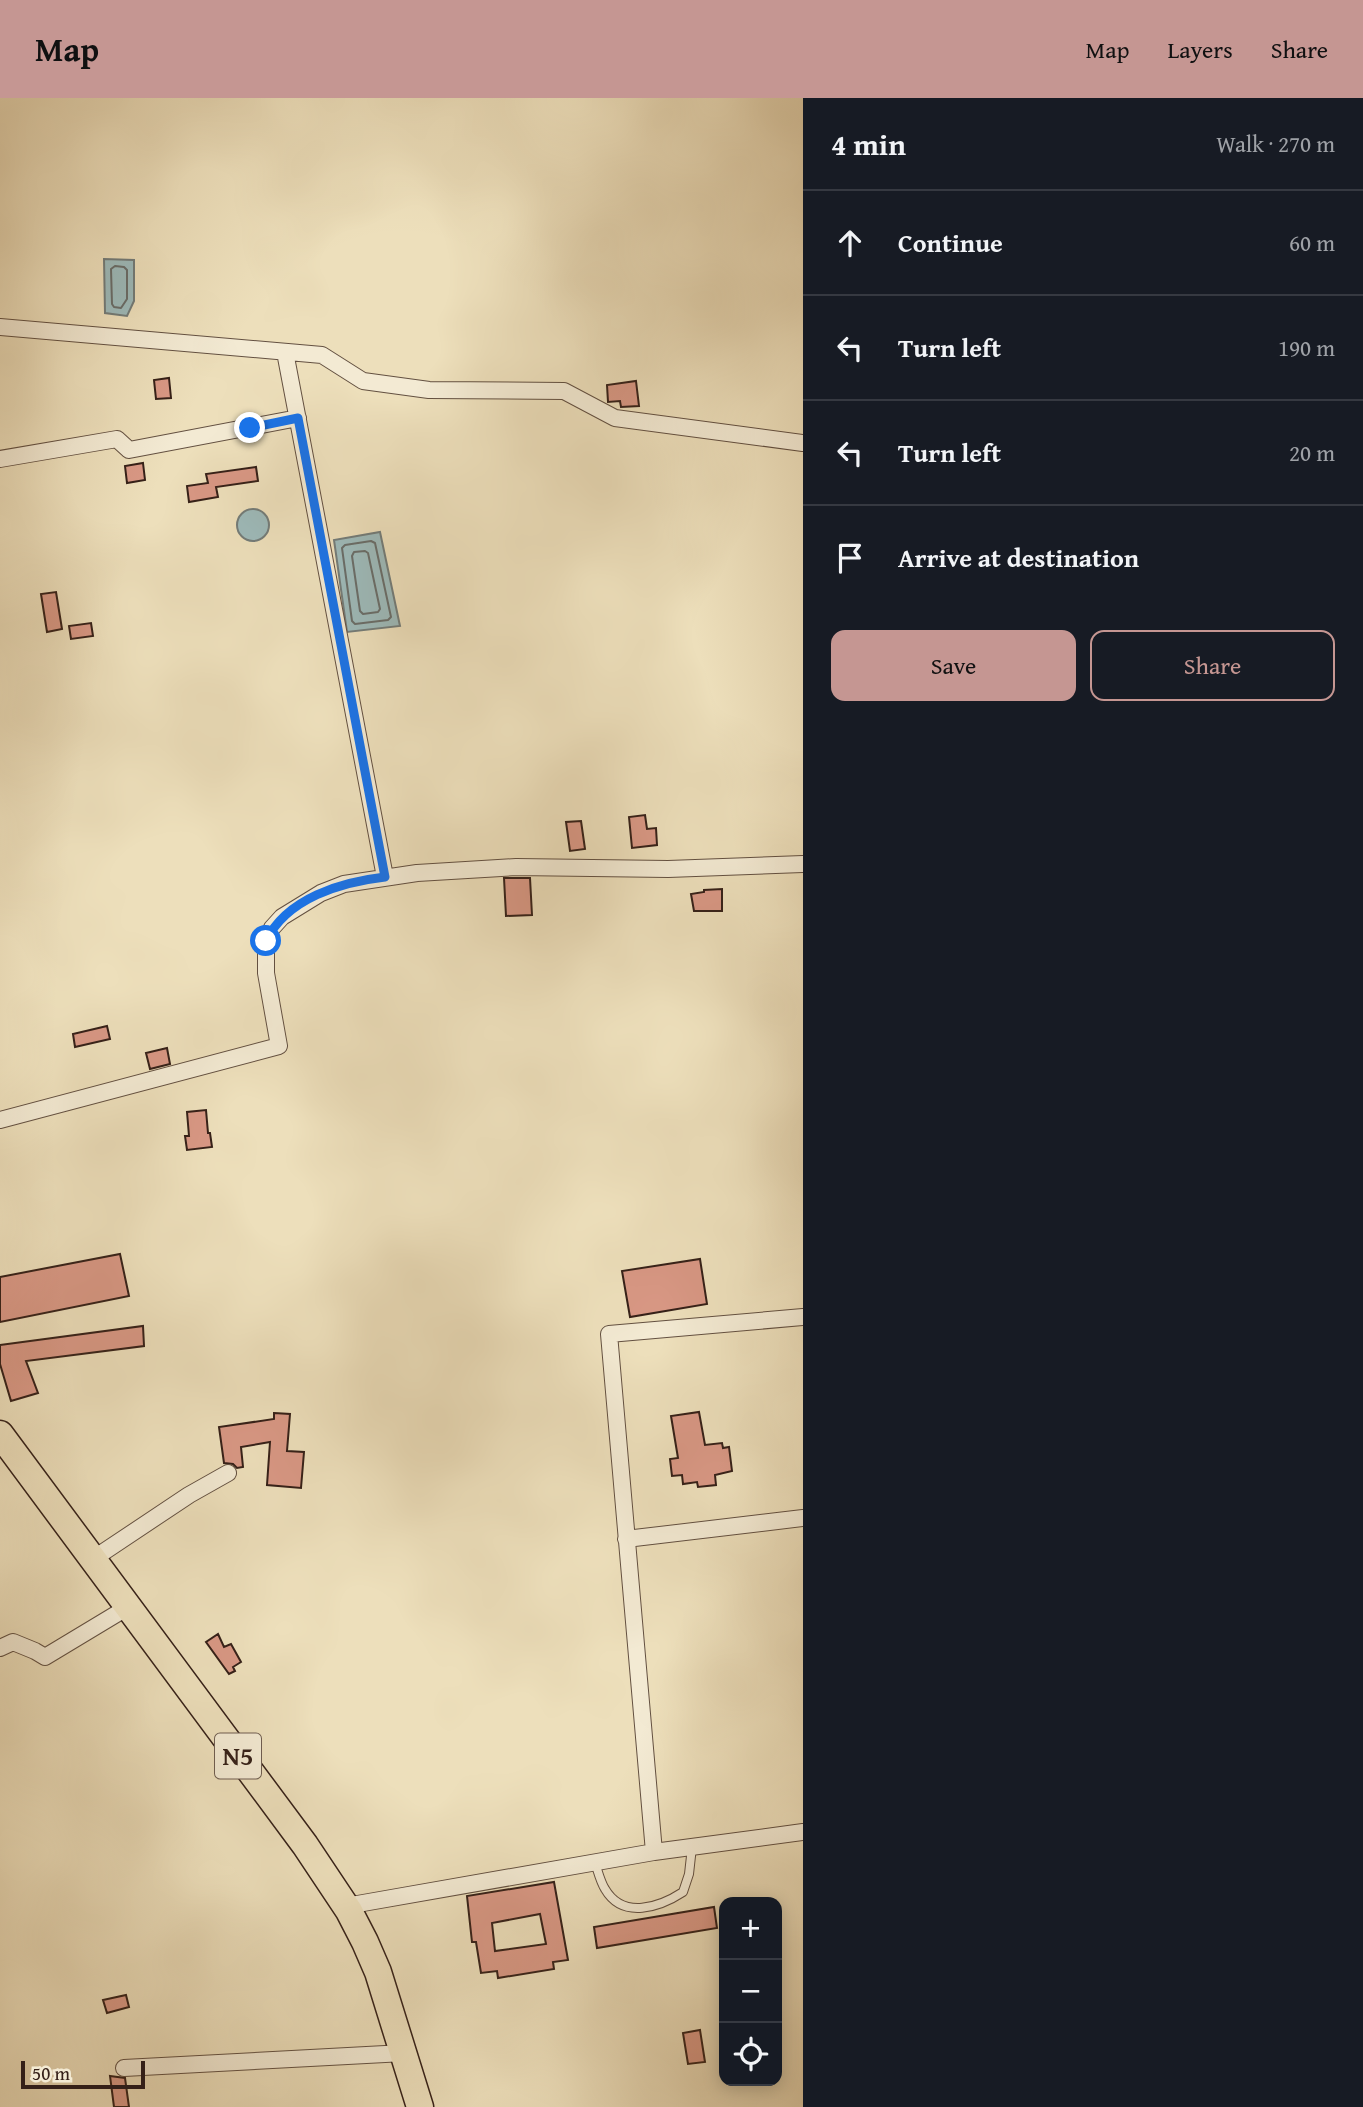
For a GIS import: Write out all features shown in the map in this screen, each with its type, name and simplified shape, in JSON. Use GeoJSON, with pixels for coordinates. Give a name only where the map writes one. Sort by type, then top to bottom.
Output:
{"type":"FeatureCollection","features":[{"type":"Feature","properties":{"kind":"highway","name":"N5"},"geometry":{"type":"LineString","coordinates":[[0,1434],[305,1845],[346,1906],[378,1972],[420,2107]]}},
{"type":"Feature","properties":{"kind":"street"},"geometry":{"type":"LineString","coordinates":[[0,327],[321,355],[363,381],[429,390],[564,391],[615,418],[803,443]]}},
{"type":"Feature","properties":{"kind":"street"},"geometry":{"type":"LineString","coordinates":[[285,352],[385,877]]}},
{"type":"Feature","properties":{"kind":"street"},"geometry":{"type":"LineString","coordinates":[[0,459],[117,439],[129,450],[298,418]]}},
{"type":"Feature","properties":{"kind":"street"},"geometry":{"type":"LineString","coordinates":[[0,1120],[279,1046],[265,958],[266,941],[272,928],[282,917],[321,893],[345,884],[385,877],[516,867],[668,869],[803,864]]}},
{"type":"Feature","properties":{"kind":"street"},"geometry":{"type":"LineString","coordinates":[[654,1853],[609,1334],[803,1317]]}},
{"type":"Feature","properties":{"kind":"street"},"geometry":{"type":"LineString","coordinates":[[93,1559],[228,1473]]}},
{"type":"Feature","properties":{"kind":"street"},"geometry":{"type":"LineString","coordinates":[[626,1539],[803,1518]]}},
{"type":"Feature","properties":{"kind":"street"},"geometry":{"type":"LineString","coordinates":[[0,1648],[13,1642],[45,1657],[128,1606]]}},
{"type":"Feature","properties":{"kind":"street"},"geometry":{"type":"LineString","coordinates":[[346,1906],[654,1853],[803,1832]]}},
{"type":"Feature","properties":{"kind":"street"},"geometry":{"type":"LineString","coordinates":[[124,2068],[404,2053]]}},
{"type":"Feature","properties":{"kind":"lane"},"geometry":{"type":"LineString","coordinates":[[595,1863],[606,1891],[621,1903],[642,1909],[666,1903],[683,1892],[689,1874],[692,1847]]}},
{"type":"Feature","properties":{"kind":"water"},"geometry":{"type":"Polygon","coordinates":[[[104,259],[134,260],[134,301],[127,316],[105,313],[104,259]]]}},
{"type":"Feature","properties":{"kind":"water"},"geometry":{"type":"Polygon","coordinates":[[[253,509],[264,514],[269,525],[264,536],[253,541],[242,536],[237,525],[242,514],[253,509]]]}},
{"type":"Feature","properties":{"kind":"water"},"geometry":{"type":"Polygon","coordinates":[[[380,532],[400,626],[347,632],[334,540],[380,532]]]}},
{"type":"Feature","properties":{"kind":"building"},"geometry":{"type":"Polygon","coordinates":[[[169,378],[171,398],[156,399],[154,380],[169,378]]]}},
{"type":"Feature","properties":{"kind":"building"},"geometry":{"type":"Polygon","coordinates":[[[636,381],[639,406],[621,407],[620,401],[608,402],[607,385],[636,381]]]}},
{"type":"Feature","properties":{"kind":"building"},"geometry":{"type":"Polygon","coordinates":[[[143,463],[145,480],[127,483],[125,466],[143,463]]]}},
{"type":"Feature","properties":{"kind":"building"},"geometry":{"type":"Polygon","coordinates":[[[256,467],[258,481],[216,487],[218,497],[189,502],[187,486],[208,483],[206,474],[256,467]]]}},
{"type":"Feature","properties":{"kind":"building"},"geometry":{"type":"Polygon","coordinates":[[[56,592],[62,629],[47,632],[41,594],[56,592]]]}},
{"type":"Feature","properties":{"kind":"building"},"geometry":{"type":"Polygon","coordinates":[[[91,623],[93,636],[71,639],[69,626],[91,623]]]}},
{"type":"Feature","properties":{"kind":"building"},"geometry":{"type":"Polygon","coordinates":[[[645,815],[647,829],[656,828],[657,845],[632,848],[629,817],[645,815]]]}},
{"type":"Feature","properties":{"kind":"building"},"geometry":{"type":"Polygon","coordinates":[[[581,821],[585,849],[570,851],[566,822],[581,821]]]}},
{"type":"Feature","properties":{"kind":"building"},"geometry":{"type":"Polygon","coordinates":[[[504,878],[530,878],[532,915],[506,916],[504,878]]]}},
{"type":"Feature","properties":{"kind":"building"},"geometry":{"type":"Polygon","coordinates":[[[722,889],[722,911],[694,911],[691,894],[722,889]]]}},
{"type":"Feature","properties":{"kind":"building"},"geometry":{"type":"Polygon","coordinates":[[[107,1026],[110,1039],[75,1047],[73,1034],[107,1026]]]}},
{"type":"Feature","properties":{"kind":"building"},"geometry":{"type":"Polygon","coordinates":[[[167,1048],[170,1064],[150,1069],[146,1053],[167,1048]]]}},
{"type":"Feature","properties":{"kind":"building"},"geometry":{"type":"Polygon","coordinates":[[[206,1110],[212,1147],[187,1150],[187,1112],[206,1110]]]}},
{"type":"Feature","properties":{"kind":"building"},"geometry":{"type":"Polygon","coordinates":[[[120,1254],[129,1296],[0,1322],[0,1277],[120,1254]]]}},
{"type":"Feature","properties":{"kind":"building"},"geometry":{"type":"Polygon","coordinates":[[[700,1259],[707,1304],[630,1317],[622,1271],[700,1259]]]}},
{"type":"Feature","properties":{"kind":"building"},"geometry":{"type":"Polygon","coordinates":[[[143,1326],[144,1346],[26,1361],[38,1393],[11,1401],[0,1364],[0,1345],[143,1326]]]}},
{"type":"Feature","properties":{"kind":"building"},"geometry":{"type":"Polygon","coordinates":[[[699,1412],[705,1445],[722,1443],[723,1448],[729,1447],[732,1471],[715,1475],[716,1485],[698,1487],[697,1482],[683,1484],[682,1475],[672,1476],[670,1459],[678,1458],[671,1416],[699,1412]]]}},
{"type":"Feature","properties":{"kind":"building"},"geometry":{"type":"Polygon","coordinates":[[[274,1413],[290,1414],[287,1451],[304,1452],[301,1488],[267,1485],[270,1442],[241,1447],[243,1467],[237,1468],[233,1464],[224,1463],[219,1427],[274,1419],[274,1413]]]}},
{"type":"Feature","properties":{"kind":"building"},"geometry":{"type":"Polygon","coordinates":[[[218,1634],[224,1647],[231,1644],[241,1662],[233,1667],[235,1671],[229,1674],[206,1642],[218,1634]]]}},
{"type":"Feature","properties":{"kind":"building"},"geometry":{"type":"Polygon","coordinates":[[[554,1882],[568,1960],[553,1962],[554,1969],[498,1978],[497,1971],[481,1973],[476,1942],[472,1942],[467,1896],[554,1882]],[[540,1914],[492,1923],[495,1951],[546,1944],[540,1914]]]}},
{"type":"Feature","properties":{"kind":"building"},"geometry":{"type":"Polygon","coordinates":[[[714,1907],[717,1928],[597,1948],[594,1927],[714,1907]]]}},
{"type":"Feature","properties":{"kind":"building"},"geometry":{"type":"Polygon","coordinates":[[[126,1995],[129,2007],[107,2013],[103,2000],[126,1995]]]}},
{"type":"Feature","properties":{"kind":"building"},"geometry":{"type":"Polygon","coordinates":[[[700,2030],[705,2062],[688,2064],[683,2033],[700,2030]]]}},
{"type":"Feature","properties":{"kind":"building"},"geometry":{"type":"Polygon","coordinates":[[[110,2076],[125,2078],[129,2107],[114,2107],[110,2076]]]}},
{"type":"Feature","properties":{"kind":"route"},"geometry":{"type":"LineString","coordinates":[[250,428],[298,418],[385,877],[345,884],[321,893],[282,917],[272,928],[266,941]]}}]}
